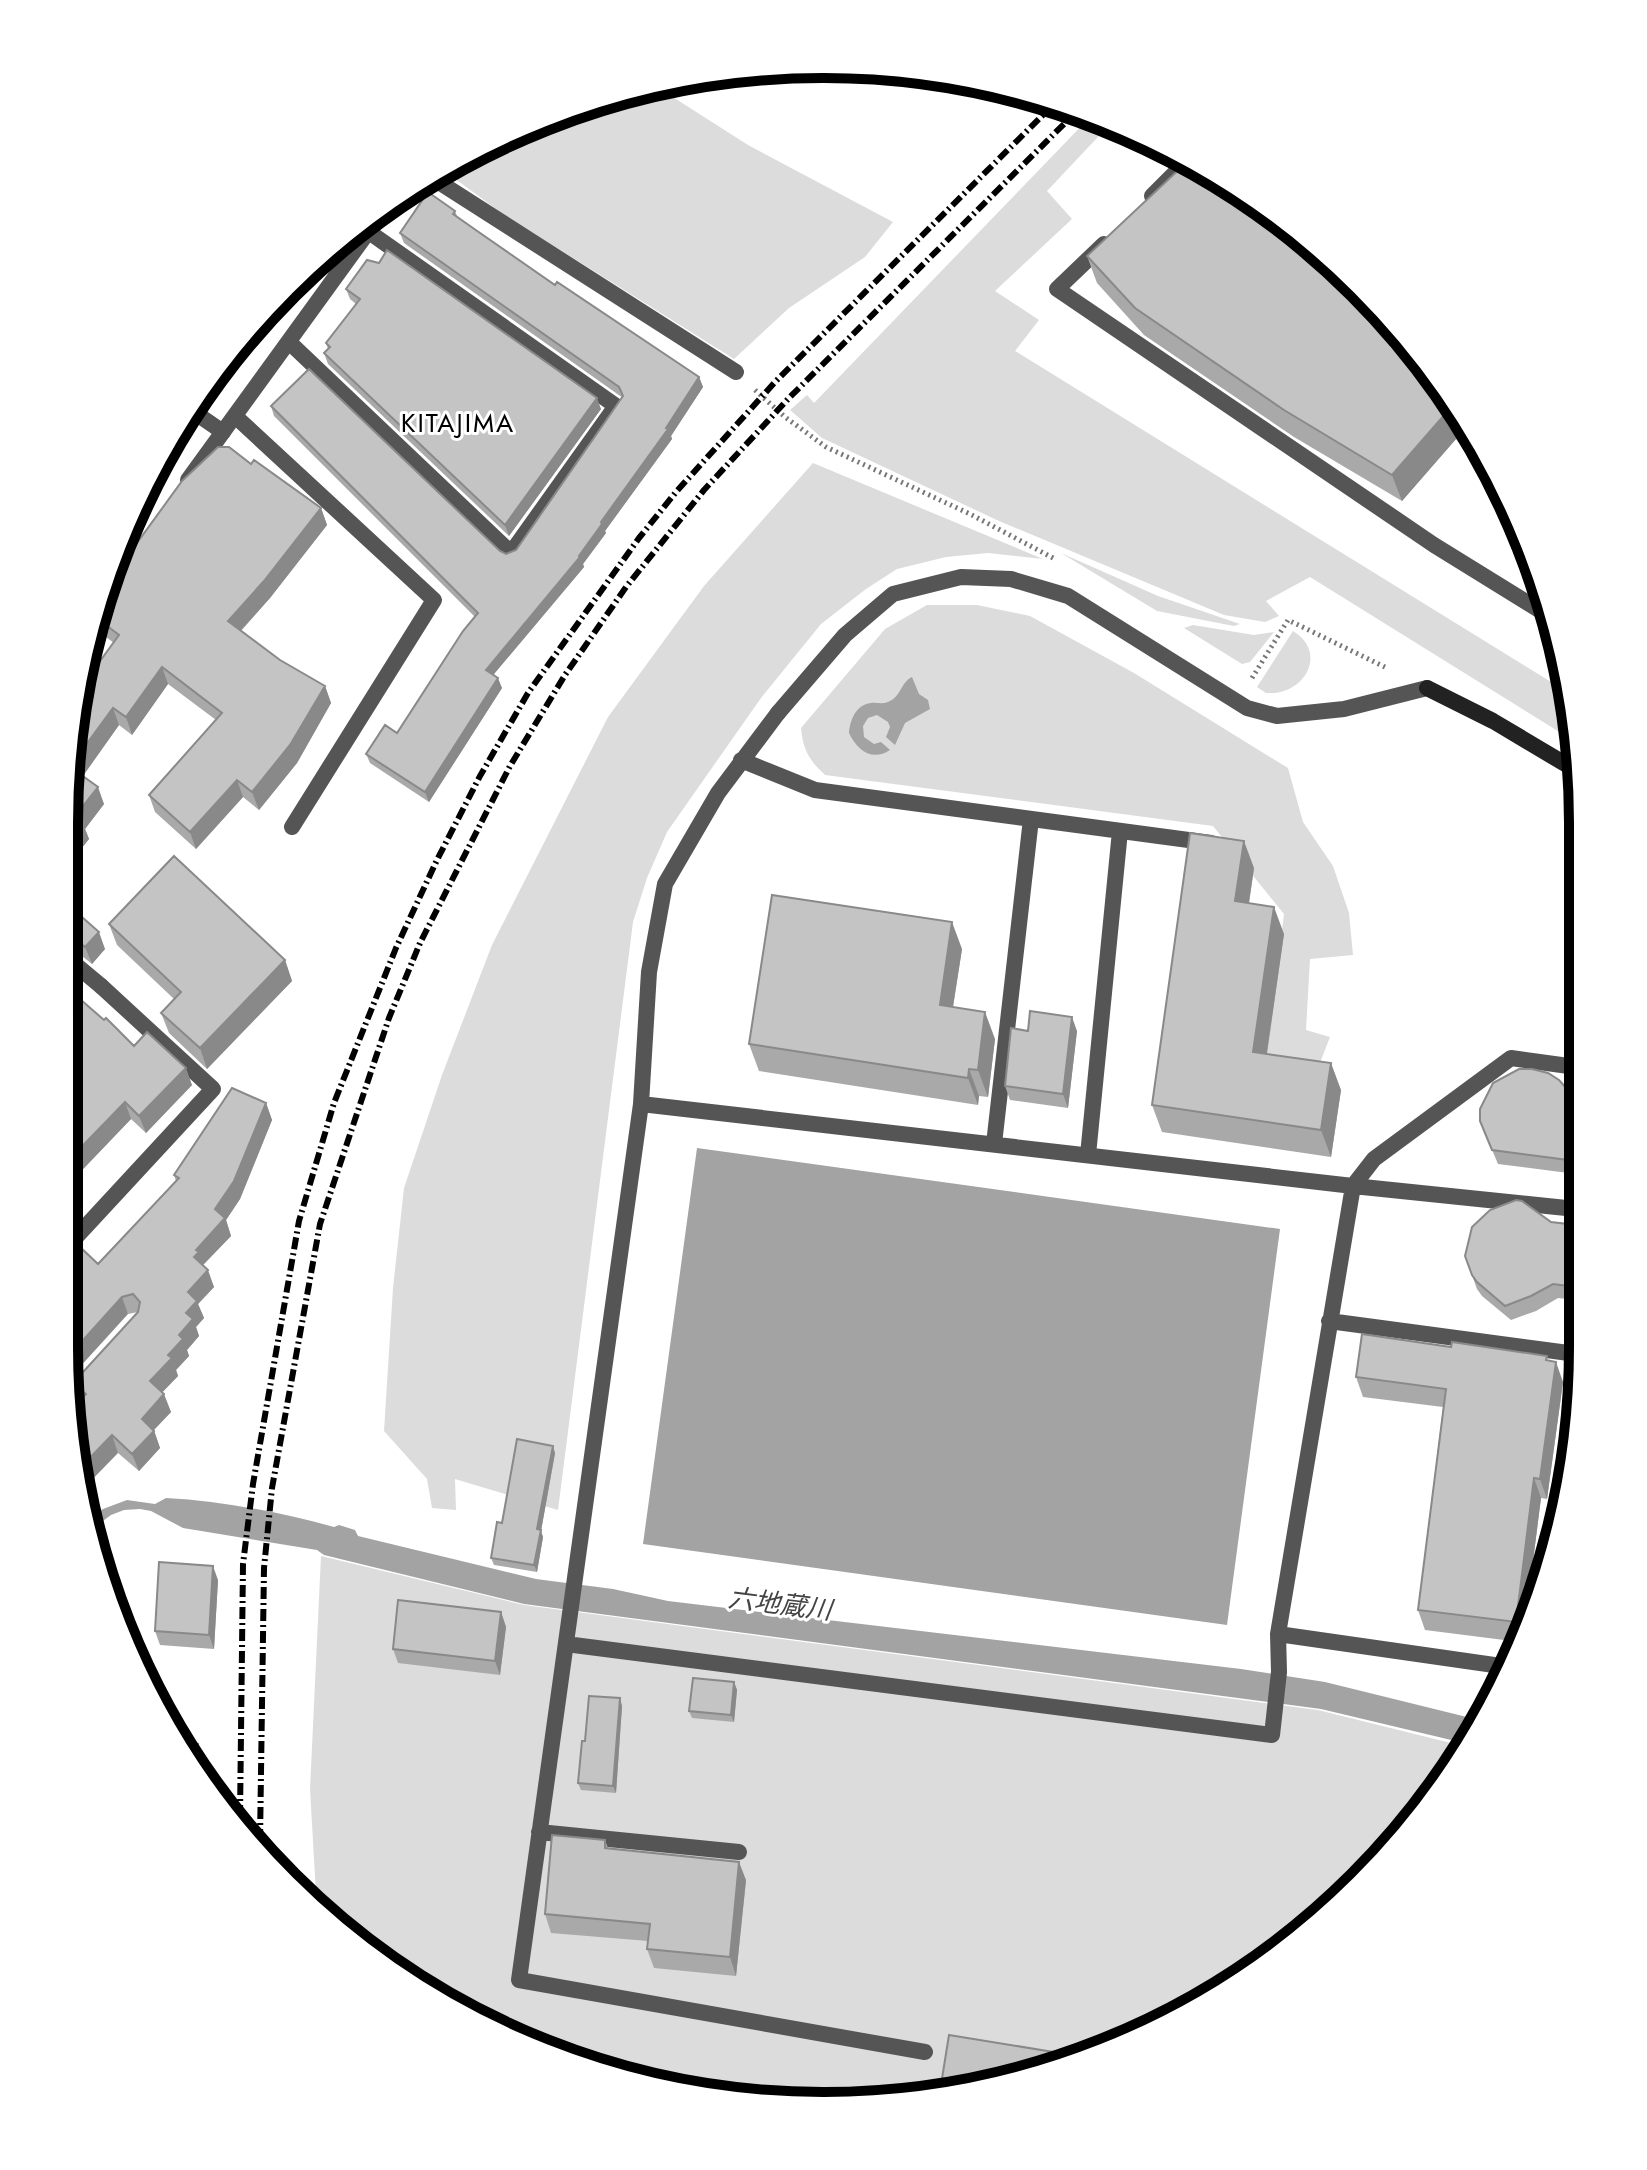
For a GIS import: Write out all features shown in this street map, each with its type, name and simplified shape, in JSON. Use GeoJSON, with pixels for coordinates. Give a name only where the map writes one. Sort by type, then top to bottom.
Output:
{"type":"FeatureCollection","features":[{"type":"Feature","properties":{"kind":"street"},"geometry":{"type":"LineString","coordinates":[[1144,204],[1179,169]]}},
{"type":"Feature","properties":{"kind":"street"},"geometry":{"type":"LineString","coordinates":[[442,184],[736,372]]}},
{"type":"Feature","properties":{"kind":"street"},"geometry":{"type":"LineString","coordinates":[[289,342],[511,553],[616,406],[370,232]]}},
{"type":"Feature","properties":{"kind":"street"},"geometry":{"type":"LineString","coordinates":[[179,494],[368,234]]}},
{"type":"Feature","properties":{"kind":"street"},"geometry":{"type":"LineString","coordinates":[[1112,236],[1057,289],[1434,545],[1537,609]]}},
{"type":"Feature","properties":{"kind":"street"},"geometry":{"type":"LineString","coordinates":[[200,416],[223,432]]}},
{"type":"Feature","properties":{"kind":"street"},"geometry":{"type":"LineString","coordinates":[[235,416],[434,600],[292,827]]}},
{"type":"Feature","properties":{"kind":"street"},"geometry":{"type":"LineString","coordinates":[[925,2052],[519,1980],[641,1104],[649,972],[665,884],[741,760],[845,635],[893,594],[961,577],[1011,579],[1068,596],[1247,708],[1277,716],[1344,709],[1427,688],[1493,721],[1566,765]]}},
{"type":"Feature","properties":{"kind":"street"},"geometry":{"type":"LineString","coordinates":[[741,760],[815,790],[1229,846]]}},
{"type":"Feature","properties":{"kind":"street"},"geometry":{"type":"LineString","coordinates":[[994,1144],[1031,819]]}},
{"type":"Feature","properties":{"kind":"street"},"geometry":{"type":"LineString","coordinates":[[1088,1155],[1120,831]]}},
{"type":"Feature","properties":{"kind":"street"},"geometry":{"type":"LineString","coordinates":[[78,967],[213,1089],[78,1235]]}},
{"type":"Feature","properties":{"kind":"street"},"geometry":{"type":"LineString","coordinates":[[566,1644],[1272,1735],[1279,1672],[1278,1634],[1353,1186],[1374,1159],[1511,1058],[1569,1066]]}},
{"type":"Feature","properties":{"kind":"street"},"geometry":{"type":"LineString","coordinates":[[641,1104],[1569,1208]]}},
{"type":"Feature","properties":{"kind":"street"},"geometry":{"type":"LineString","coordinates":[[1329,1321],[1569,1353]]}},
{"type":"Feature","properties":{"kind":"street"},"geometry":{"type":"LineString","coordinates":[[1278,1634],[1497,1665]]}},
{"type":"Feature","properties":{"kind":"street"},"geometry":{"type":"LineString","coordinates":[[539,1832],[739,1852]]}},
{"type":"Feature","properties":{"kind":"path"},"geometry":{"type":"LineString","coordinates":[[736,372],[785,417],[826,447],[970,514],[1065,565]]}},
{"type":"Feature","properties":{"kind":"path"},"geometry":{"type":"LineString","coordinates":[[1252,678],[1288,620],[1427,688]]}},
{"type":"Feature","properties":{"kind":"shaded area"},"geometry":{"type":"Polygon","coordinates":[[[668,94],[748,145],[893,222],[865,257],[789,308],[734,359],[500,212],[453,177],[538,135],[631,103],[668,94]]]}},
{"type":"Feature","properties":{"kind":"shaded area"},"geometry":{"type":"Polygon","coordinates":[[[1082,125],[1102,132],[1047,191],[1072,219],[995,291],[1039,320],[1015,351],[1556,685],[1564,735],[1310,577],[1266,601],[1279,616],[1265,622],[1224,615],[999,521],[822,438],[790,410],[807,395],[814,403],[1082,125]]]}},
{"type":"Feature","properties":{"kind":"shaded area"},"geometry":{"type":"Polygon","coordinates":[[[813,463],[1043,559],[988,553],[946,557],[897,569],[866,589],[821,624],[761,698],[667,832],[647,878],[633,922],[558,1510],[455,1479],[456,1510],[432,1508],[427,1479],[384,1431],[393,1288],[404,1188],[442,1075],[492,945],[608,717],[704,586],[813,463]]]}},
{"type":"Feature","properties":{"kind":"shaded area"},"geometry":{"type":"Polygon","coordinates":[[[1061,553],[1158,596],[1240,624],[1234,626],[1157,611],[1061,553]]]}},
{"type":"Feature","properties":{"kind":"shaded area"},"geometry":{"type":"Polygon","coordinates":[[[927,605],[977,605],[1030,616],[1134,673],[1288,768],[1303,822],[1333,866],[1349,913],[1353,955],[1310,959],[1306,1030],[1330,1037],[1311,1086],[1263,1079],[1284,914],[1213,826],[825,775],[815,764],[805,749],[801,728],[885,629],[927,605]]]}},
{"type":"Feature","properties":{"kind":"shaded area"},"geometry":{"type":"Polygon","coordinates":[[[1193,625],[1254,635],[1274,632],[1250,662],[1242,664],[1184,628],[1193,625]]]}},
{"type":"Feature","properties":{"kind":"shaded area"},"geometry":{"type":"Polygon","coordinates":[[[1293,631],[1304,640],[1309,650],[1307,671],[1301,681],[1291,688],[1266,693],[1257,687],[1293,631]]]}},
{"type":"Feature","properties":{"kind":"shaded area"},"geometry":{"type":"Polygon","coordinates":[[[912,677],[919,694],[928,700],[930,709],[905,723],[895,745],[886,737],[890,727],[888,722],[877,715],[868,718],[863,726],[864,737],[874,744],[881,742],[890,750],[877,755],[861,749],[849,733],[854,714],[866,704],[894,699],[912,677]]]}},
{"type":"Feature","properties":{"kind":"shaded area"},"geometry":{"type":"Polygon","coordinates":[[[697,1148],[1280,1229],[1227,1625],[643,1544],[697,1148]]]}},
{"type":"Feature","properties":{"kind":"shaded area"},"geometry":{"type":"Polygon","coordinates":[[[166,1498],[187,1499],[272,1512],[334,1527],[339,1525],[355,1530],[358,1536],[536,1579],[613,1589],[668,1601],[1241,1669],[1325,1682],[1470,1718],[1455,1741],[1321,1709],[524,1604],[324,1555],[317,1550],[183,1528],[151,1511],[140,1509],[124,1510],[99,1524],[97,1513],[127,1500],[155,1504],[166,1498]]]}},
{"type":"Feature","properties":{"kind":"shaded area"},"geometry":{"type":"Polygon","coordinates":[[[321,1556],[524,1605],[1318,1710],[1454,1744],[1415,1800],[1351,1874],[1277,1938],[1196,1992],[1109,2035],[1016,2067],[921,2086],[824,2092],[726,2086],[631,2067],[538,2035],[451,1992],[370,1938],[316,1892],[310,1789],[321,1556]]]}},
{"type":"Feature","properties":{"kind":"building"},"geometry":{"type":"Polygon","coordinates":[[[1179,169],[1238,204],[1277,232],[1351,296],[1415,370],[1446,413],[1392,475],[1284,410],[1135,308],[1087,256],[1179,169]]]}},
{"type":"Feature","properties":{"kind":"building"},"geometry":{"type":"Polygon","coordinates":[[[428,192],[455,211],[453,214],[555,285],[557,282],[699,377],[668,429],[601,522],[580,557],[486,670],[498,678],[425,792],[366,754],[385,725],[397,733],[478,613],[271,406],[309,369],[506,554],[516,550],[623,396],[619,387],[400,233],[428,192]]]}},
{"type":"Feature","properties":{"kind":"building"},"geometry":{"type":"Polygon","coordinates":[[[387,250],[597,398],[505,525],[324,353],[330,347],[326,343],[360,299],[346,289],[367,260],[379,263],[387,250]]]}},
{"type":"Feature","properties":{"kind":"building"},"geometry":{"type":"Polygon","coordinates":[[[218,447],[229,447],[251,464],[254,460],[321,508],[228,621],[280,660],[325,686],[290,745],[252,792],[237,780],[190,832],[149,795],[222,713],[162,667],[126,717],[113,708],[82,750],[94,669],[119,635],[105,624],[129,554],[182,481],[218,447]]]}},
{"type":"Feature","properties":{"kind":"building"},"geometry":{"type":"Polygon","coordinates":[[[80,774],[98,787],[79,812],[80,774]]]}},
{"type":"Feature","properties":{"kind":"building"},"geometry":{"type":"Polygon","coordinates":[[[1190,833],[1244,841],[1235,901],[1274,907],[1253,1052],[1331,1063],[1321,1130],[1152,1105],[1190,833]]]}},
{"type":"Feature","properties":{"kind":"building"},"geometry":{"type":"Polygon","coordinates":[[[174,856],[285,960],[200,1048],[161,1013],[181,992],[109,924],[174,856]]]}},
{"type":"Feature","properties":{"kind":"building"},"geometry":{"type":"Polygon","coordinates":[[[772,895],[952,922],[940,1005],[985,1012],[978,1070],[969,1069],[968,1078],[749,1044],[772,895]]]}},
{"type":"Feature","properties":{"kind":"building"},"geometry":{"type":"Polygon","coordinates":[[[78,913],[99,932],[85,947],[78,941],[78,913]]]}},
{"type":"Feature","properties":{"kind":"building"},"geometry":{"type":"Polygon","coordinates":[[[78,997],[104,1020],[106,1018],[134,1046],[147,1032],[186,1068],[139,1116],[125,1102],[78,1151],[78,997]]]}},
{"type":"Feature","properties":{"kind":"building"},"geometry":{"type":"Polygon","coordinates":[[[1030,1011],[1072,1017],[1063,1094],[1005,1086],[1011,1028],[1028,1031],[1030,1011]]]}},
{"type":"Feature","properties":{"kind":"building"},"geometry":{"type":"Polygon","coordinates":[[[1519,1069],[1548,1073],[1559,1080],[1569,1091],[1569,1160],[1492,1150],[1480,1121],[1480,1109],[1493,1083],[1519,1069]]]}},
{"type":"Feature","properties":{"kind":"building"},"geometry":{"type":"Polygon","coordinates":[[[232,1088],[266,1103],[234,1181],[215,1209],[225,1218],[196,1250],[199,1252],[194,1257],[208,1270],[188,1292],[197,1301],[186,1313],[193,1319],[179,1335],[183,1339],[168,1355],[172,1358],[150,1381],[164,1394],[142,1419],[154,1431],[132,1454],[112,1435],[87,1461],[80,1400],[86,1394],[80,1389],[79,1376],[138,1312],[140,1302],[133,1294],[122,1297],[78,1346],[78,1249],[80,1247],[98,1264],[179,1178],[174,1175],[232,1088]]]}},
{"type":"Feature","properties":{"kind":"building"},"geometry":{"type":"Polygon","coordinates":[[[1516,1200],[1522,1201],[1551,1222],[1569,1224],[1569,1286],[1553,1284],[1505,1306],[1477,1282],[1465,1256],[1472,1227],[1490,1210],[1516,1200]]]}},
{"type":"Feature","properties":{"kind":"building"},"geometry":{"type":"Polygon","coordinates":[[[1362,1334],[1451,1347],[1452,1342],[1547,1356],[1546,1360],[1556,1362],[1540,1479],[1534,1478],[1516,1622],[1418,1610],[1446,1389],[1356,1377],[1362,1334]]]}},
{"type":"Feature","properties":{"kind":"building"},"geometry":{"type":"Polygon","coordinates":[[[517,1439],[553,1446],[537,1529],[541,1530],[534,1565],[491,1558],[497,1522],[502,1523],[517,1439]]]}},
{"type":"Feature","properties":{"kind":"building"},"geometry":{"type":"Polygon","coordinates":[[[159,1562],[213,1566],[209,1635],[155,1631],[159,1562]]]}},
{"type":"Feature","properties":{"kind":"building"},"geometry":{"type":"Polygon","coordinates":[[[398,1600],[501,1612],[495,1661],[393,1649],[398,1600]]]}},
{"type":"Feature","properties":{"kind":"building"},"geometry":{"type":"Polygon","coordinates":[[[693,1678],[734,1682],[731,1715],[689,1711],[693,1678]]]}},
{"type":"Feature","properties":{"kind":"building"},"geometry":{"type":"Polygon","coordinates":[[[589,1696],[620,1698],[613,1786],[578,1783],[589,1696]]]}},
{"type":"Feature","properties":{"kind":"building"},"geometry":{"type":"Polygon","coordinates":[[[552,1835],[605,1840],[605,1848],[739,1862],[730,1957],[647,1949],[650,1924],[545,1914],[552,1835]]]}},
{"type":"Feature","properties":{"kind":"building"},"geometry":{"type":"Polygon","coordinates":[[[949,2035],[1060,2053],[1016,2067],[941,2083],[949,2035]]]}},
{"type":"Feature","properties":{"kind":"railway"},"geometry":{"type":"LineString","coordinates":[[240,1810],[243,1564],[253,1484],[299,1221],[334,1103],[396,948],[437,860],[480,776],[528,693],[639,538],[676,492],[775,382],[1046,112]]}},
{"type":"Feature","properties":{"kind":"railway"},"geometry":{"type":"LineString","coordinates":[[260,1834],[264,1568],[272,1488],[320,1224],[389,1018],[420,943],[510,766],[565,675],[626,587],[704,490],[789,398],[1068,120]]}},
{"type":"Feature","properties":{"kind":"district","name":"KITAJIMA"},"geometry":{"type":"Point","coordinates":[458,423]}},
{"type":"Feature","properties":{"kind":"water label","name":"六地蔵川"},"geometry":{"type":"Point","coordinates":[780,1604]}}]}
